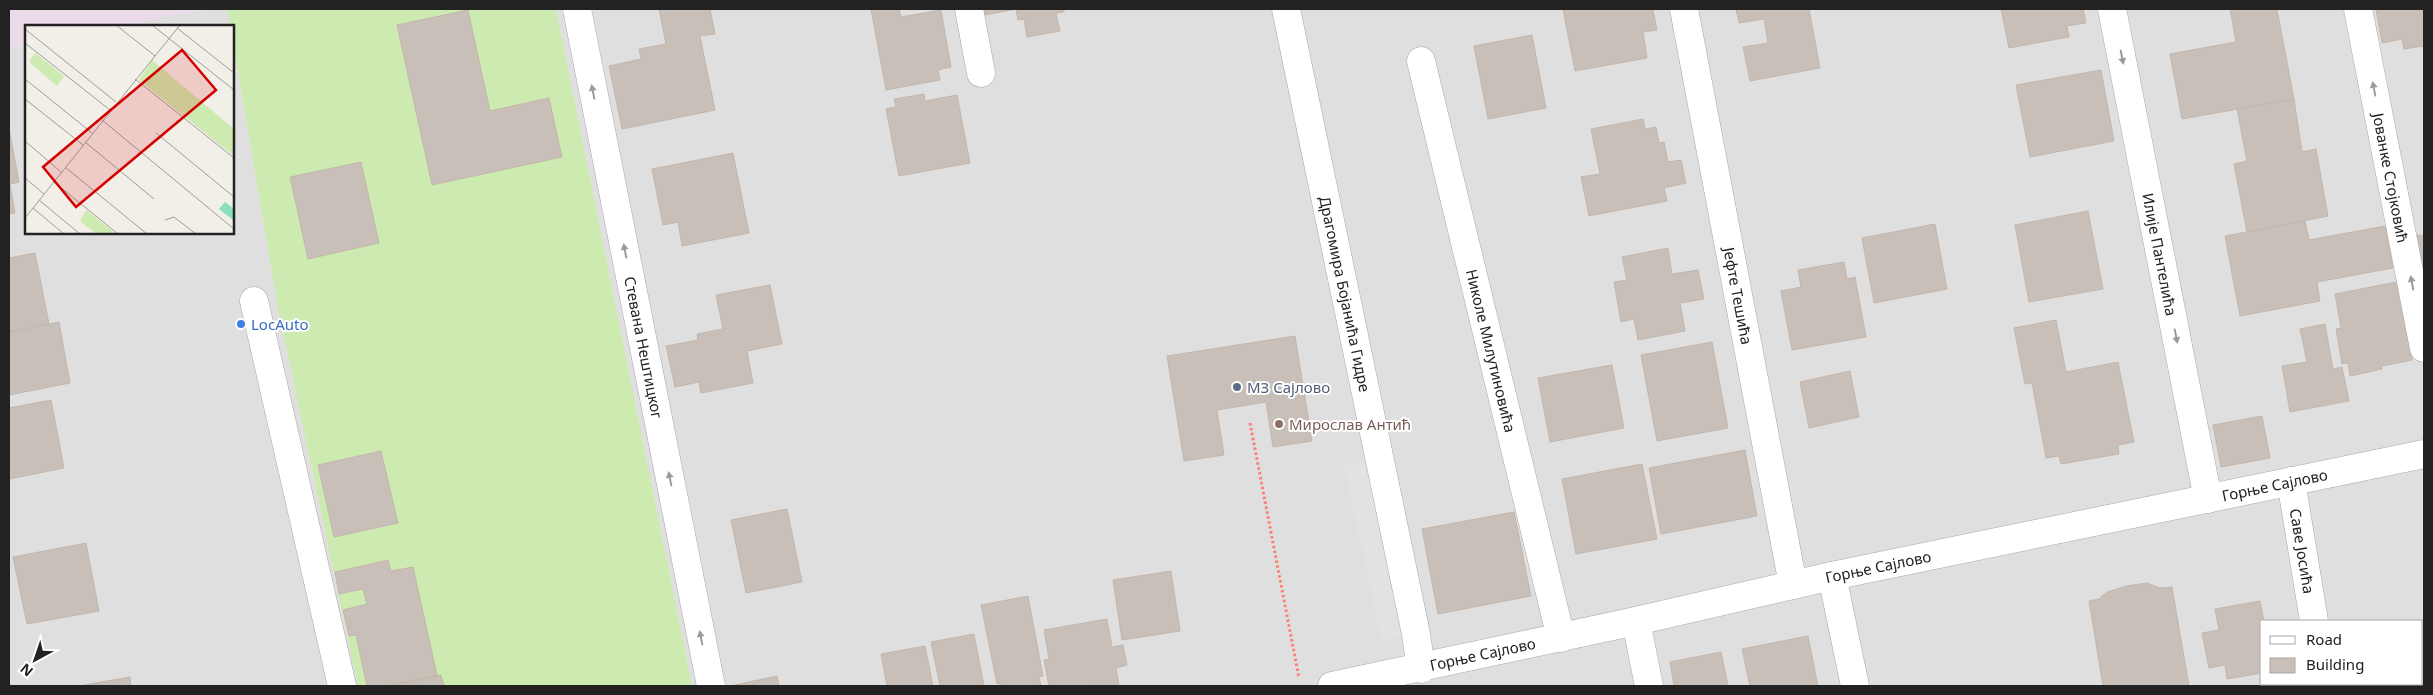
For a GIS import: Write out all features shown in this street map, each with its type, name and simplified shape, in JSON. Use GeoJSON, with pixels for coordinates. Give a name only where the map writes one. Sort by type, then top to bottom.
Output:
{"type":"FeatureCollection","features":[{"type":"Feature","properties":{"kind":"street","name":"Стевана Нештицког"},"geometry":{"type":"LineString","coordinates":[[577,9],[711,686]]}},
{"type":"Feature","properties":{"kind":"street"},"geometry":{"type":"LineString","coordinates":[[969,9],[981,73]]}},
{"type":"Feature","properties":{"kind":"street","name":"Драгомира Бојанића Гидре"},"geometry":{"type":"LineString","coordinates":[[1286,9],[1416,634],[1421,669]]}},
{"type":"Feature","properties":{"kind":"street","name":"Јефте Тешића"},"geometry":{"type":"LineString","coordinates":[[1684,9],[1793,585]]}},
{"type":"Feature","properties":{"kind":"street","name":"Илије Пантелића"},"geometry":{"type":"LineString","coordinates":[[2112,9],[2208,499]]}},
{"type":"Feature","properties":{"kind":"street","name":"Јованке Стојковић"},"geometry":{"type":"LineString","coordinates":[[2358,9],[2424,348]]}},
{"type":"Feature","properties":{"kind":"street","name":"Николе Милутиновића"},"geometry":{"type":"LineString","coordinates":[[1421,62],[1561,638]]}},
{"type":"Feature","properties":{"kind":"street"},"geometry":{"type":"LineString","coordinates":[[254,301],[342,686]]}},
{"type":"Feature","properties":{"kind":"street","name":"Горње Сајлово"},"geometry":{"type":"LineString","coordinates":[[1332,686],[1421,669],[1636,622],[1832,576],[2424,454]]}},
{"type":"Feature","properties":{"kind":"street","name":"Саве Јосића"},"geometry":{"type":"LineString","coordinates":[[2291,481],[2314,620]]}},
{"type":"Feature","properties":{"kind":"street"},"geometry":{"type":"LineString","coordinates":[[1832,576],[1855,686]]}},
{"type":"Feature","properties":{"kind":"street"},"geometry":{"type":"LineString","coordinates":[[1636,622],[1650,686]]}},
{"type":"Feature","properties":{"kind":"path"},"geometry":{"type":"LineString","coordinates":[[1250,423],[1301,686]]}},
{"type":"Feature","properties":{"kind":"shaded area"},"geometry":{"type":"Polygon","coordinates":[[[9,9],[2424,9],[2424,686],[9,686],[9,9]]]}},
{"type":"Feature","properties":{"kind":"shaded area"},"geometry":{"type":"Polygon","coordinates":[[[9,9],[209,9],[126,25],[25,25],[25,44],[9,48],[9,9]]]}},
{"type":"Feature","properties":{"kind":"shaded area"},"geometry":{"type":"Polygon","coordinates":[[[1378,459],[1416,634],[1382,641],[1344,466],[1378,459]]]}},
{"type":"Feature","properties":{"kind":"green space"},"geometry":{"type":"Polygon","coordinates":[[[227,9],[556,9],[692,686],[358,686],[278,308],[234,48],[234,25],[230,25],[227,9]]]}},
{"type":"Feature","properties":{"kind":"building"},"geometry":{"type":"Polygon","coordinates":[[[659,9],[710,9],[715,34],[700,36],[715,110],[622,129],[609,66],[641,59],[639,49],[666,44],[659,9]]]}},
{"type":"Feature","properties":{"kind":"building"},"geometry":{"type":"Polygon","coordinates":[[[871,9],[899,9],[901,17],[941,10],[951,67],[938,70],[940,80],[886,90],[871,9]]]}},
{"type":"Feature","properties":{"kind":"building"},"geometry":{"type":"Polygon","coordinates":[[[984,9],[1016,9],[985,15],[984,9]]]}},
{"type":"Feature","properties":{"kind":"building"},"geometry":{"type":"Polygon","coordinates":[[[1016,9],[1064,9],[1064,12],[1056,13],[1060,31],[1027,37],[1024,19],[1018,20],[1016,9]]]}},
{"type":"Feature","properties":{"kind":"building"},"geometry":{"type":"Polygon","coordinates":[[[1563,9],[1653,9],[1657,30],[1643,32],[1647,58],[1575,71],[1563,9]]]}},
{"type":"Feature","properties":{"kind":"building"},"geometry":{"type":"Polygon","coordinates":[[[1736,9],[1809,9],[1820,68],[1750,81],[1743,47],[1768,43],[1764,19],[1739,23],[1736,9]]]}},
{"type":"Feature","properties":{"kind":"building"},"geometry":{"type":"Polygon","coordinates":[[[2001,9],[2083,9],[2086,23],[2067,26],[2069,37],[2009,48],[2001,9]]]}},
{"type":"Feature","properties":{"kind":"building"},"geometry":{"type":"Polygon","coordinates":[[[2230,9],[2277,9],[2294,99],[2182,119],[2170,54],[2236,42],[2230,9]]]}},
{"type":"Feature","properties":{"kind":"building"},"geometry":{"type":"Polygon","coordinates":[[[2376,9],[2424,9],[2424,46],[2404,49],[2402,39],[2382,43],[2376,9]]]}},
{"type":"Feature","properties":{"kind":"building"},"geometry":{"type":"Polygon","coordinates":[[[468,10],[490,111],[549,98],[562,157],[432,185],[397,25],[468,10]]]}},
{"type":"Feature","properties":{"kind":"building"},"geometry":{"type":"Polygon","coordinates":[[[1532,35],[1546,108],[1488,119],[1474,46],[1532,35]]]}},
{"type":"Feature","properties":{"kind":"building"},"geometry":{"type":"Polygon","coordinates":[[[2101,70],[2114,141],[2030,157],[2016,85],[2101,70]]]}},
{"type":"Feature","properties":{"kind":"building"},"geometry":{"type":"Polygon","coordinates":[[[924,94],[925,101],[957,95],[970,163],[899,176],[886,109],[896,107],[894,99],[924,94]]]}},
{"type":"Feature","properties":{"kind":"building"},"geometry":{"type":"Polygon","coordinates":[[[2294,99],[2302,152],[2316,149],[2328,216],[2247,232],[2234,164],[2247,161],[2237,109],[2294,99]]]}},
{"type":"Feature","properties":{"kind":"building"},"geometry":{"type":"Polygon","coordinates":[[[1643,119],[1645,129],[1656,127],[1659,143],[1664,142],[1668,162],[1681,160],[1686,183],[1664,188],[1667,201],[1589,216],[1581,177],[1600,174],[1591,129],[1643,119]]]}},
{"type":"Feature","properties":{"kind":"building"},"geometry":{"type":"Polygon","coordinates":[[[9,129],[19,182],[10,184],[15,213],[9,214],[9,129]]]}},
{"type":"Feature","properties":{"kind":"building"},"geometry":{"type":"Polygon","coordinates":[[[733,153],[749,233],[682,246],[678,222],[663,225],[652,169],[733,153]]]}},
{"type":"Feature","properties":{"kind":"building"},"geometry":{"type":"Polygon","coordinates":[[[361,162],[379,243],[308,259],[290,177],[361,162]]]}},
{"type":"Feature","properties":{"kind":"building"},"geometry":{"type":"Polygon","coordinates":[[[2088,211],[2103,289],[2029,302],[2015,225],[2088,211]]]}},
{"type":"Feature","properties":{"kind":"building"},"geometry":{"type":"Polygon","coordinates":[[[2305,221],[2309,240],[2385,226],[2393,268],[2317,282],[2320,301],[2240,316],[2225,236],[2305,221]]]}},
{"type":"Feature","properties":{"kind":"building"},"geometry":{"type":"Polygon","coordinates":[[[1935,224],[1947,289],[1874,303],[1862,238],[1935,224]]]}},
{"type":"Feature","properties":{"kind":"building"},"geometry":{"type":"Polygon","coordinates":[[[2424,235],[2424,285],[2415,236],[2424,235]]]}},
{"type":"Feature","properties":{"kind":"building"},"geometry":{"type":"Polygon","coordinates":[[[1668,248],[1672,274],[1698,270],[1704,299],[1680,303],[1685,331],[1638,340],[1634,319],[1621,322],[1614,282],[1627,280],[1622,257],[1668,248]]]}},
{"type":"Feature","properties":{"kind":"building"},"geometry":{"type":"Polygon","coordinates":[[[35,253],[49,324],[9,332],[9,258],[35,253]]]}},
{"type":"Feature","properties":{"kind":"building"},"geometry":{"type":"Polygon","coordinates":[[[1844,262],[1847,279],[1855,277],[1866,337],[1792,350],[1781,291],[1801,287],[1798,270],[1844,262]]]}},
{"type":"Feature","properties":{"kind":"building"},"geometry":{"type":"Polygon","coordinates":[[[2397,282],[2412,360],[2382,366],[2382,369],[2350,376],[2348,363],[2342,364],[2336,329],[2341,328],[2335,294],[2397,282]]]}},
{"type":"Feature","properties":{"kind":"building"},"geometry":{"type":"Polygon","coordinates":[[[770,285],[782,344],[747,351],[753,383],[701,393],[699,382],[675,387],[666,346],[698,340],[697,334],[723,329],[716,295],[770,285]]]}},
{"type":"Feature","properties":{"kind":"building"},"geometry":{"type":"Polygon","coordinates":[[[2056,320],[2066,372],[2118,362],[2134,442],[2118,445],[2119,454],[2061,464],[2059,456],[2046,458],[2032,383],[2025,384],[2014,328],[2056,320]]]}},
{"type":"Feature","properties":{"kind":"building"},"geometry":{"type":"Polygon","coordinates":[[[59,322],[70,383],[9,395],[9,332],[59,322]]]}},
{"type":"Feature","properties":{"kind":"building"},"geometry":{"type":"Polygon","coordinates":[[[2325,324],[2333,369],[2342,367],[2349,401],[2290,412],[2282,366],[2307,362],[2300,329],[2325,324]]]}},
{"type":"Feature","properties":{"kind":"building","name":"МЗ Сајлово"},"geometry":{"type":"Polygon","coordinates":[[[1295,336],[1312,441],[1273,447],[1266,402],[1217,410],[1224,455],[1184,461],[1167,356],[1295,336]]]}},
{"type":"Feature","properties":{"kind":"building"},"geometry":{"type":"Polygon","coordinates":[[[1712,342],[1728,428],[1657,441],[1641,355],[1712,342]]]}},
{"type":"Feature","properties":{"kind":"building"},"geometry":{"type":"Polygon","coordinates":[[[1612,365],[1624,428],[1550,442],[1538,378],[1612,365]]]}},
{"type":"Feature","properties":{"kind":"building"},"geometry":{"type":"Polygon","coordinates":[[[1850,371],[1859,417],[1809,428],[1800,382],[1850,371]]]}},
{"type":"Feature","properties":{"kind":"building"},"geometry":{"type":"Polygon","coordinates":[[[51,400],[64,468],[9,479],[9,408],[51,400]]]}},
{"type":"Feature","properties":{"kind":"building"},"geometry":{"type":"Polygon","coordinates":[[[2262,416],[2270,458],[2221,467],[2213,425],[2262,416]]]}},
{"type":"Feature","properties":{"kind":"building"},"geometry":{"type":"Polygon","coordinates":[[[1745,450],[1757,516],[1661,534],[1649,468],[1745,450]]]}},
{"type":"Feature","properties":{"kind":"building"},"geometry":{"type":"Polygon","coordinates":[[[381,451],[398,523],[334,537],[318,465],[381,451]]]}},
{"type":"Feature","properties":{"kind":"building"},"geometry":{"type":"Polygon","coordinates":[[[1642,464],[1657,539],[1576,554],[1562,479],[1642,464]]]}},
{"type":"Feature","properties":{"kind":"building"},"geometry":{"type":"Polygon","coordinates":[[[787,509],[802,582],[746,593],[731,520],[787,509]]]}},
{"type":"Feature","properties":{"kind":"building"},"geometry":{"type":"Polygon","coordinates":[[[1514,512],[1531,596],[1438,614],[1422,529],[1514,512]]]}},
{"type":"Feature","properties":{"kind":"building"},"geometry":{"type":"Polygon","coordinates":[[[86,543],[99,611],[27,624],[13,557],[86,543]]]}},
{"type":"Feature","properties":{"kind":"building"},"geometry":{"type":"Polygon","coordinates":[[[388,560],[391,571],[413,567],[437,675],[386,686],[367,686],[356,635],[349,636],[343,610],[367,604],[363,589],[339,594],[335,572],[388,560]]]}},
{"type":"Feature","properties":{"kind":"building"},"geometry":{"type":"Polygon","coordinates":[[[1171,571],[1180,631],[1122,640],[1113,580],[1171,571]]]}},
{"type":"Feature","properties":{"kind":"building"},"geometry":{"type":"Polygon","coordinates":[[[2147,583],[2160,588],[2172,587],[2189,686],[2103,686],[2089,601],[2099,599],[2107,592],[2147,583]]]}},
{"type":"Feature","properties":{"kind":"building"},"geometry":{"type":"Polygon","coordinates":[[[1028,596],[1043,676],[1039,677],[1041,686],[1001,686],[1001,684],[997,684],[981,605],[1028,596]]]}},
{"type":"Feature","properties":{"kind":"building"},"geometry":{"type":"Polygon","coordinates":[[[2260,601],[2264,620],[2260,620],[2260,673],[2227,679],[2225,665],[2209,668],[2202,633],[2219,630],[2215,609],[2260,601]]]}},
{"type":"Feature","properties":{"kind":"building"},"geometry":{"type":"Polygon","coordinates":[[[1107,619],[1112,647],[1123,645],[1127,665],[1116,668],[1119,685],[1049,686],[1044,660],[1049,659],[1044,630],[1107,619]]]}},
{"type":"Feature","properties":{"kind":"building"},"geometry":{"type":"Polygon","coordinates":[[[974,634],[984,686],[940,686],[931,642],[974,634]]]}},
{"type":"Feature","properties":{"kind":"building"},"geometry":{"type":"Polygon","coordinates":[[[1808,636],[1818,686],[1750,686],[1742,649],[1808,636]]]}},
{"type":"Feature","properties":{"kind":"building"},"geometry":{"type":"Polygon","coordinates":[[[925,646],[933,686],[887,686],[881,654],[925,646]]]}},
{"type":"Feature","properties":{"kind":"building"},"geometry":{"type":"Polygon","coordinates":[[[1721,652],[1728,686],[1674,686],[1670,662],[1721,652]]]}},
{"type":"Feature","properties":{"kind":"building"},"geometry":{"type":"Polygon","coordinates":[[[441,675],[444,686],[390,686],[441,675]]]}},
{"type":"Feature","properties":{"kind":"building"},"geometry":{"type":"Polygon","coordinates":[[[777,676],[779,686],[730,686],[777,676]]]}},
{"type":"Feature","properties":{"kind":"building"},"geometry":{"type":"Polygon","coordinates":[[[130,677],[131,686],[78,686],[130,677]]]}},
{"type":"Feature","properties":{"kind":"place","name":"LocAuto"},"geometry":{"type":"Point","coordinates":[241,324]}},
{"type":"Feature","properties":{"kind":"place","name":"МЗ Сајлово"},"geometry":{"type":"Point","coordinates":[1237,387]}},
{"type":"Feature","properties":{"kind":"place","name":"Мирослав Антић"},"geometry":{"type":"Point","coordinates":[1279,424]}}]}
